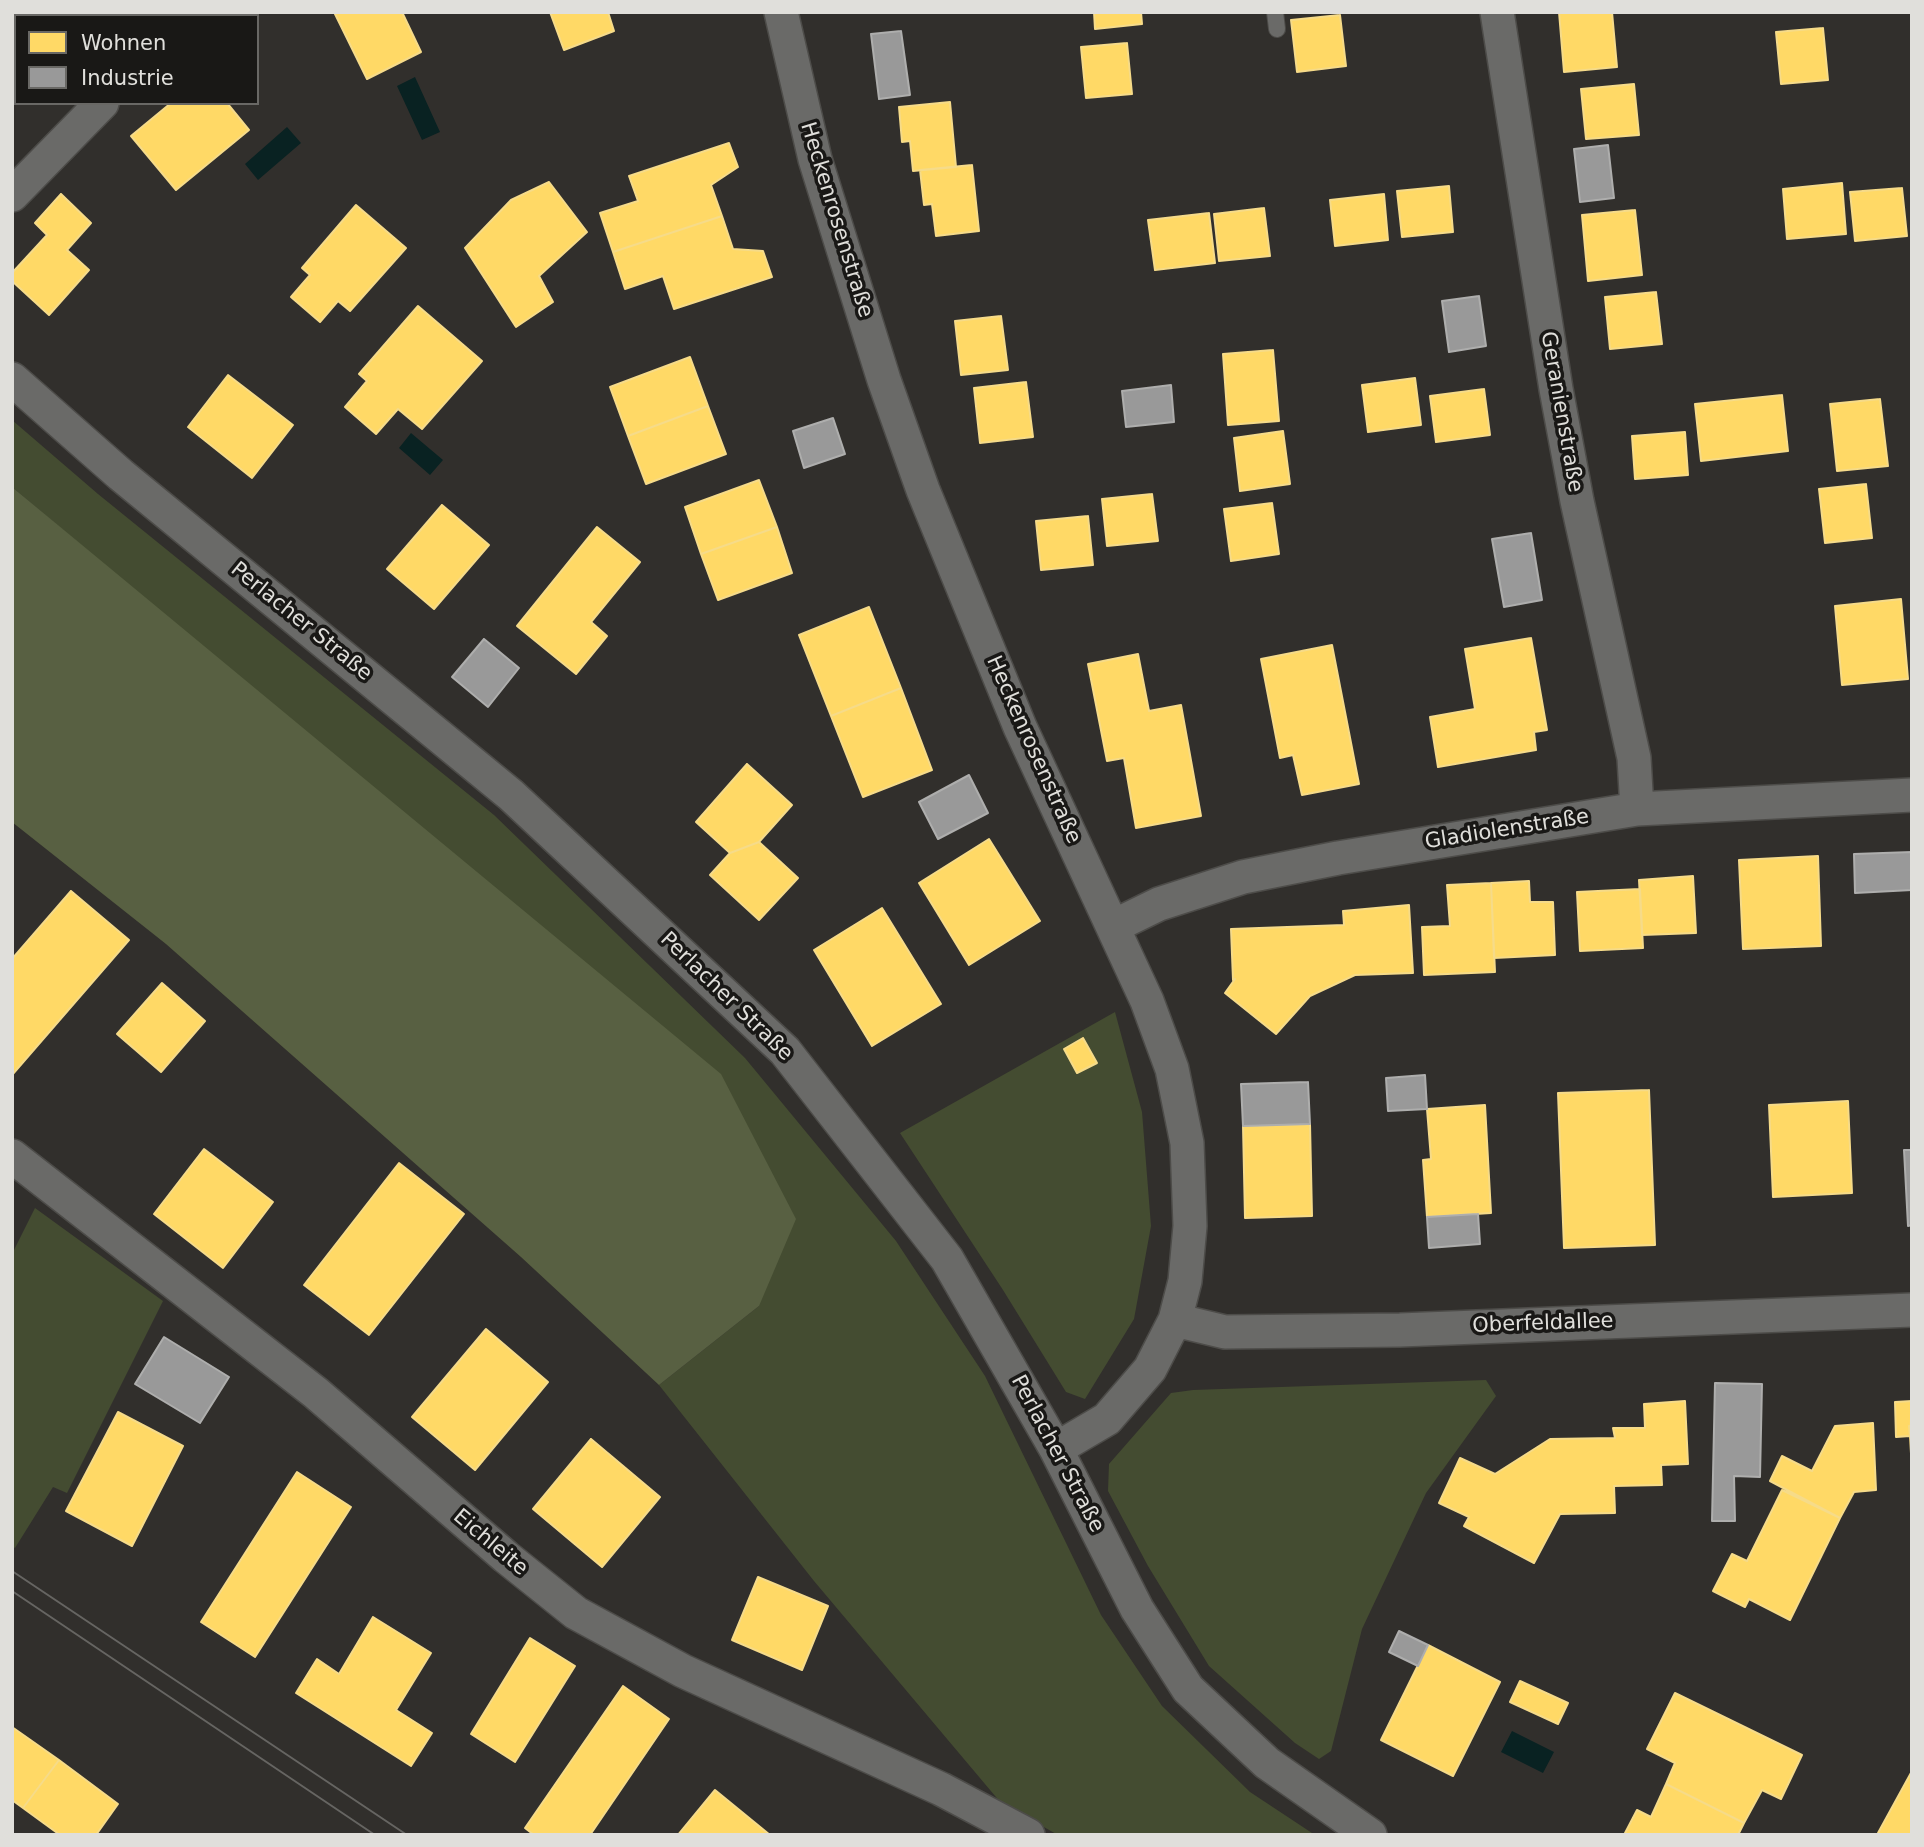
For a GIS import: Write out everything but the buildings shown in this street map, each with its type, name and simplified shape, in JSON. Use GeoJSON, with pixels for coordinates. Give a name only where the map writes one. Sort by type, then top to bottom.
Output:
{"type":"FeatureCollection","features":[{"type":"Feature","properties":{"kind":"street","name":"Heckenrosenstraße"},"geometry":{"type":"LineString","coordinates":[[781,12],[815,159],[884,380],[923,490],[1020,727],[1147,1001],[1172,1069],[1187,1143],[1189,1226],[1185,1281],[1175,1320],[1150,1369],[1107,1419],[1056,1448]]}},
{"type":"Feature","properties":{"kind":"street","name":"Geranienstraße"},"geometry":{"type":"LineString","coordinates":[[1497,12],[1556,389],[1577,501],[1634,758],[1637,809]]}},
{"type":"Feature","properties":{"kind":"street"},"geometry":{"type":"LineString","coordinates":[[12,195],[100,105]]}},
{"type":"Feature","properties":{"kind":"street","name":"Perlacher Straße"},"geometry":{"type":"LineString","coordinates":[[12,379],[121,475],[511,794],[785,1051],[947,1259],[1056,1448],[1137,1609],[1188,1689],[1267,1763],[1370,1835]]}},
{"type":"Feature","properties":{"kind":"street","name":"Gladiolenstraße"},"geometry":{"type":"LineString","coordinates":[[1114,926],[1159,904],[1244,877],[1338,858],[1637,809],[1912,795]]}},
{"type":"Feature","properties":{"kind":"street","name":"Eichleite"},"geometry":{"type":"LineString","coordinates":[[12,1156],[316,1392],[506,1557],[576,1613],[683,1671],[941,1789],[1028,1835]]}},
{"type":"Feature","properties":{"kind":"street","name":"Oberfeldallee"},"geometry":{"type":"LineString","coordinates":[[1175,1320],[1225,1332],[1400,1330],[1912,1310]]}},
{"type":"Feature","properties":{"kind":"green space"},"geometry":{"type":"Polygon","coordinates":[[[12,420],[98,494],[494,815],[745,1058],[896,1241],[985,1376],[1101,1615],[1162,1706],[1250,1792],[1315,1835],[1058,1835],[1001,1803],[814,1581],[659,1385],[759,1306],[119,577],[12,487],[12,420]]]}},
{"type":"Feature","properties":{"kind":"green space"},"geometry":{"type":"Polygon","coordinates":[[[12,487],[721,1074],[796,1219],[759,1306],[659,1385],[521,1257],[166,944],[12,822],[12,487]]]}},
{"type":"Feature","properties":{"kind":"green space"},"geometry":{"type":"Polygon","coordinates":[[[1115,1012],[1142,1112],[1151,1226],[1134,1319],[1085,1399],[1066,1392],[900,1133],[1115,1012]]]}},
{"type":"Feature","properties":{"kind":"green space"},"geometry":{"type":"Polygon","coordinates":[[[35,1208],[163,1301],[67,1493],[53,1487],[15,1548],[12,1546],[12,1254],[35,1208]]]}},
{"type":"Feature","properties":{"kind":"green space"},"geometry":{"type":"Polygon","coordinates":[[[1486,1380],[1496,1396],[1426,1493],[1362,1629],[1331,1751],[1319,1759],[1295,1743],[1209,1666],[1148,1566],[1108,1491],[1109,1464],[1171,1393],[1486,1380]]]}},
{"type":"Feature","properties":{"kind":"water"},"geometry":{"type":"Polygon","coordinates":[[[415,77],[440,132],[422,140],[397,86],[415,77]]]}},
{"type":"Feature","properties":{"kind":"water"},"geometry":{"type":"Polygon","coordinates":[[[287,127],[301,143],[258,180],[245,164],[287,127]]]}},
{"type":"Feature","properties":{"kind":"water"},"geometry":{"type":"Polygon","coordinates":[[[411,433],[443,460],[430,475],[399,448],[411,433]]]}},
{"type":"Feature","properties":{"kind":"water"},"geometry":{"type":"Polygon","coordinates":[[[1512,1731],[1554,1752],[1543,1773],[1501,1752],[1512,1731]]]}},
{"type":"Feature","properties":{"kind":"tram line"},"geometry":{"type":"LineString","coordinates":[[12,1571],[407,1835]]}},
{"type":"Feature","properties":{"kind":"tram line"},"geometry":{"type":"LineString","coordinates":[[12,1591],[375,1835]]}}]}
